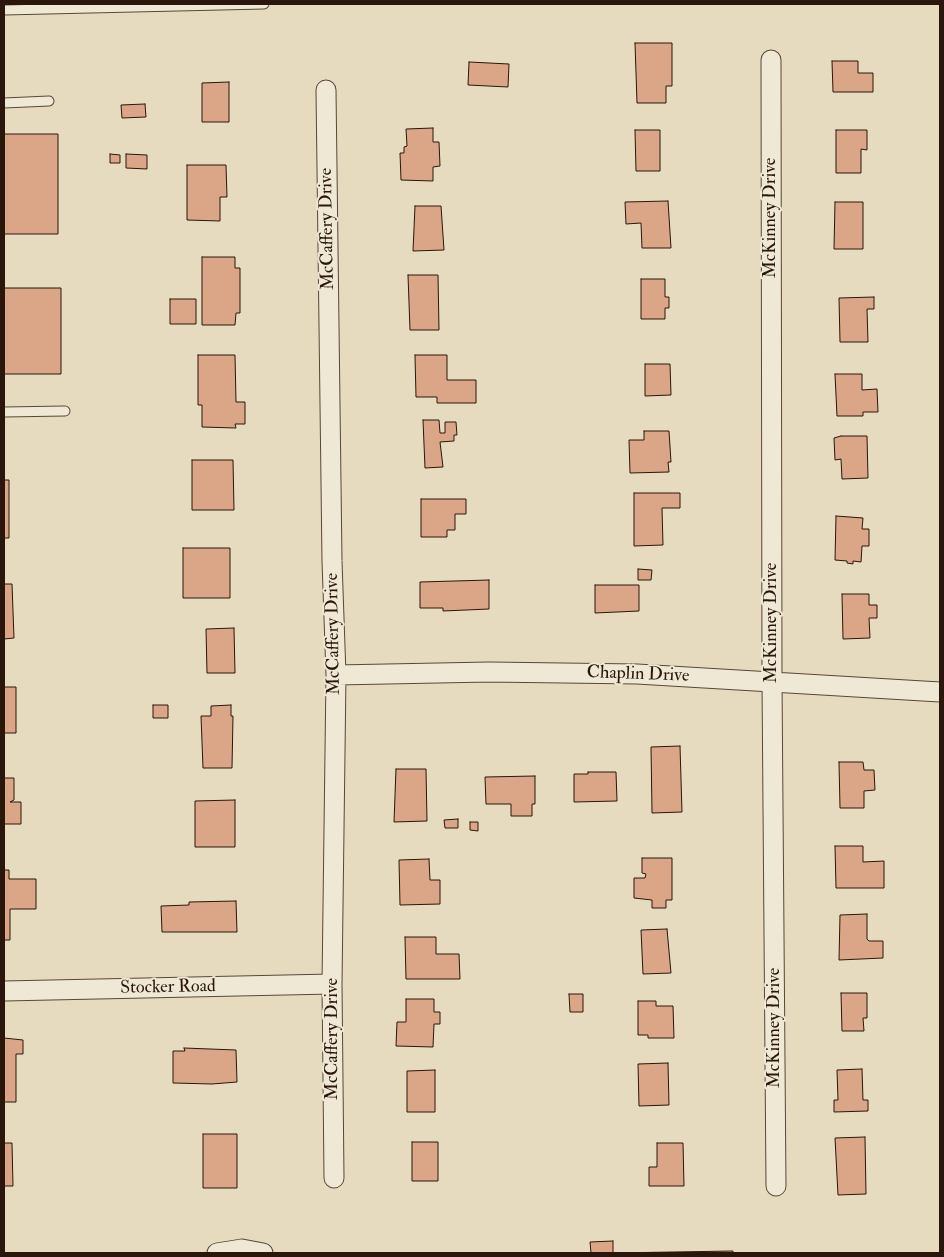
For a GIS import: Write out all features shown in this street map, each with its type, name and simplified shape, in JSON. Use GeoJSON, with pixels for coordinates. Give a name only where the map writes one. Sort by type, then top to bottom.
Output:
{"type":"FeatureCollection","features":[{"type":"Feature","properties":{"kind":"street","name":"McKinney Drive"},"geometry":{"type":"LineString","coordinates":[[771,60],[772,682],[776,1186]]}},
{"type":"Feature","properties":{"kind":"street","name":"McCaffery Drive"},"geometry":{"type":"LineString","coordinates":[[326,90],[332,561],[336,675],[332,984],[334,1178]]}},
{"type":"Feature","properties":{"kind":"street","name":"Chaplin Drive"},"geometry":{"type":"LineString","coordinates":[[336,675],[489,672],[637,674],[940,692]]}},
{"type":"Feature","properties":{"kind":"street","name":"Stocker Road"},"geometry":{"type":"LineString","coordinates":[[4,991],[332,984]]}},
{"type":"Feature","properties":{"kind":"street"},"geometry":{"type":"LineString","coordinates":[[217,1253],[242,1250],[263,1253]]}},
{"type":"Feature","properties":{"kind":"lane"},"geometry":{"type":"LineString","coordinates":[[4,10],[264,4]]}},
{"type":"Feature","properties":{"kind":"lane"},"geometry":{"type":"LineString","coordinates":[[4,103],[49,101]]}},
{"type":"Feature","properties":{"kind":"lane"},"geometry":{"type":"LineString","coordinates":[[4,412],[65,411]]}},
{"type":"Feature","properties":{"kind":"building"},"geometry":{"type":"Polygon","coordinates":[[[635,43],[672,43],[672,86],[666,86],[666,103],[637,103],[635,43]]]}},
{"type":"Feature","properties":{"kind":"building"},"geometry":{"type":"Polygon","coordinates":[[[832,61],[858,61],[858,73],[873,73],[873,92],[833,92],[832,61]]]}},
{"type":"Feature","properties":{"kind":"building"},"geometry":{"type":"Polygon","coordinates":[[[469,62],[509,64],[508,87],[468,85],[469,62]]]}},
{"type":"Feature","properties":{"kind":"building"},"geometry":{"type":"Polygon","coordinates":[[[229,82],[229,122],[202,122],[202,83],[229,82]]]}},
{"type":"Feature","properties":{"kind":"building"},"geometry":{"type":"Polygon","coordinates":[[[145,104],[146,117],[122,118],[121,105],[145,104]]]}},
{"type":"Feature","properties":{"kind":"building"},"geometry":{"type":"Polygon","coordinates":[[[433,128],[433,142],[439,142],[440,166],[433,167],[433,181],[401,180],[400,153],[404,153],[404,147],[407,146],[406,129],[433,128]]]}},
{"type":"Feature","properties":{"kind":"building"},"geometry":{"type":"Polygon","coordinates":[[[635,130],[660,130],[660,171],[636,171],[635,130]]]}},
{"type":"Feature","properties":{"kind":"building"},"geometry":{"type":"Polygon","coordinates":[[[836,130],[867,130],[867,150],[861,149],[861,173],[836,173],[836,130]]]}},
{"type":"Feature","properties":{"kind":"building"},"geometry":{"type":"Polygon","coordinates":[[[4,134],[58,134],[58,234],[4,234],[4,134]]]}},
{"type":"Feature","properties":{"kind":"building"},"geometry":{"type":"Polygon","coordinates":[[[110,154],[120,155],[120,163],[110,163],[110,154]]]}},
{"type":"Feature","properties":{"kind":"building"},"geometry":{"type":"Polygon","coordinates":[[[126,154],[147,155],[147,169],[126,168],[126,154]]]}},
{"type":"Feature","properties":{"kind":"building"},"geometry":{"type":"Polygon","coordinates":[[[187,165],[226,165],[227,197],[220,197],[220,221],[187,220],[187,165]]]}},
{"type":"Feature","properties":{"kind":"building"},"geometry":{"type":"Polygon","coordinates":[[[668,201],[671,248],[642,248],[641,223],[626,224],[625,202],[668,201]]]}},
{"type":"Feature","properties":{"kind":"building"},"geometry":{"type":"Polygon","coordinates":[[[835,202],[863,202],[863,249],[834,249],[835,202]]]}},
{"type":"Feature","properties":{"kind":"building"},"geometry":{"type":"Polygon","coordinates":[[[415,206],[441,206],[444,250],[413,251],[415,206]]]}},
{"type":"Feature","properties":{"kind":"building"},"geometry":{"type":"Polygon","coordinates":[[[202,257],[235,257],[235,268],[240,268],[240,313],[236,313],[235,325],[202,325],[202,257]]]}},
{"type":"Feature","properties":{"kind":"building"},"geometry":{"type":"Polygon","coordinates":[[[408,275],[438,275],[439,330],[410,330],[408,275]]]}},
{"type":"Feature","properties":{"kind":"building"},"geometry":{"type":"Polygon","coordinates":[[[641,279],[665,279],[665,297],[669,297],[669,308],[665,308],[665,319],[641,319],[641,279]]]}},
{"type":"Feature","properties":{"kind":"building"},"geometry":{"type":"Polygon","coordinates":[[[4,288],[61,288],[61,374],[4,374],[4,288]]]}},
{"type":"Feature","properties":{"kind":"building"},"geometry":{"type":"Polygon","coordinates":[[[874,297],[874,309],[867,309],[868,342],[840,342],[839,298],[874,297]]]}},
{"type":"Feature","properties":{"kind":"building"},"geometry":{"type":"Polygon","coordinates":[[[170,299],[196,299],[196,324],[170,324],[170,299]]]}},
{"type":"Feature","properties":{"kind":"building"},"geometry":{"type":"Polygon","coordinates":[[[198,355],[235,355],[236,402],[245,402],[245,424],[235,424],[236,428],[202,427],[202,405],[198,405],[198,355]]]}},
{"type":"Feature","properties":{"kind":"building"},"geometry":{"type":"Polygon","coordinates":[[[415,355],[447,355],[447,380],[476,380],[476,403],[437,403],[437,397],[416,397],[415,355]]]}},
{"type":"Feature","properties":{"kind":"building"},"geometry":{"type":"Polygon","coordinates":[[[645,364],[670,364],[671,395],[645,396],[645,364]]]}},
{"type":"Feature","properties":{"kind":"building"},"geometry":{"type":"Polygon","coordinates":[[[835,374],[862,374],[862,390],[877,389],[878,412],[863,412],[863,416],[837,416],[835,374]]]}},
{"type":"Feature","properties":{"kind":"building"},"geometry":{"type":"Polygon","coordinates":[[[423,420],[439,420],[440,433],[445,433],[445,422],[456,422],[457,435],[454,435],[454,441],[440,442],[443,467],[425,468],[423,420]]]}},
{"type":"Feature","properties":{"kind":"building"},"geometry":{"type":"Polygon","coordinates":[[[644,431],[669,431],[671,462],[668,462],[669,472],[630,473],[629,440],[644,440],[644,431]]]}},
{"type":"Feature","properties":{"kind":"building"},"geometry":{"type":"Polygon","coordinates":[[[841,436],[867,436],[868,478],[842,479],[841,459],[835,460],[834,438],[841,436]]]}},
{"type":"Feature","properties":{"kind":"building"},"geometry":{"type":"Polygon","coordinates":[[[192,460],[233,460],[234,510],[192,510],[192,460]]]}},
{"type":"Feature","properties":{"kind":"building"},"geometry":{"type":"Polygon","coordinates":[[[4,480],[9,480],[9,538],[4,538],[4,480]]]}},
{"type":"Feature","properties":{"kind":"building"},"geometry":{"type":"Polygon","coordinates":[[[634,493],[680,493],[680,508],[662,508],[663,545],[634,546],[634,493]]]}},
{"type":"Feature","properties":{"kind":"building"},"geometry":{"type":"Polygon","coordinates":[[[421,499],[466,499],[466,514],[455,514],[455,530],[447,530],[447,537],[421,537],[421,499]]]}},
{"type":"Feature","properties":{"kind":"building"},"geometry":{"type":"Polygon","coordinates":[[[836,516],[863,518],[862,529],[869,529],[869,546],[862,546],[861,562],[853,561],[853,564],[847,563],[847,561],[835,560],[836,516]]]}},
{"type":"Feature","properties":{"kind":"building"},"geometry":{"type":"Polygon","coordinates":[[[183,548],[230,548],[230,598],[183,598],[183,548]]]}},
{"type":"Feature","properties":{"kind":"building"},"geometry":{"type":"Polygon","coordinates":[[[638,569],[652,570],[651,580],[638,580],[638,569]]]}},
{"type":"Feature","properties":{"kind":"building"},"geometry":{"type":"Polygon","coordinates":[[[489,580],[489,609],[443,611],[443,608],[420,608],[420,582],[489,580]]]}},
{"type":"Feature","properties":{"kind":"building"},"geometry":{"type":"Polygon","coordinates":[[[4,584],[12,584],[14,638],[4,639],[4,584]]]}},
{"type":"Feature","properties":{"kind":"building"},"geometry":{"type":"Polygon","coordinates":[[[595,585],[639,585],[639,611],[595,613],[595,585]]]}},
{"type":"Feature","properties":{"kind":"building"},"geometry":{"type":"Polygon","coordinates":[[[842,594],[869,594],[869,605],[877,605],[877,618],[869,618],[870,638],[843,639],[842,594]]]}},
{"type":"Feature","properties":{"kind":"building"},"geometry":{"type":"Polygon","coordinates":[[[234,628],[235,673],[207,673],[206,629],[234,628]]]}},
{"type":"Feature","properties":{"kind":"building"},"geometry":{"type":"Polygon","coordinates":[[[4,687],[16,687],[16,733],[4,733],[4,687]]]}},
{"type":"Feature","properties":{"kind":"building"},"geometry":{"type":"Polygon","coordinates":[[[153,705],[168,705],[168,718],[153,718],[153,705]]]}},
{"type":"Feature","properties":{"kind":"building"},"geometry":{"type":"Polygon","coordinates":[[[231,705],[231,716],[233,716],[232,768],[203,768],[201,716],[211,716],[211,706],[231,705]]]}},
{"type":"Feature","properties":{"kind":"building"},"geometry":{"type":"Polygon","coordinates":[[[680,746],[682,812],[652,813],[651,747],[680,746]]]}},
{"type":"Feature","properties":{"kind":"building"},"geometry":{"type":"Polygon","coordinates":[[[839,762],[863,762],[864,770],[874,770],[875,790],[864,791],[864,808],[840,808],[839,762]]]}},
{"type":"Feature","properties":{"kind":"building"},"geometry":{"type":"Polygon","coordinates":[[[396,769],[426,769],[427,821],[394,822],[396,769]]]}},
{"type":"Feature","properties":{"kind":"building"},"geometry":{"type":"Polygon","coordinates":[[[588,772],[616,772],[617,801],[574,802],[574,774],[588,774],[588,772]]]}},
{"type":"Feature","properties":{"kind":"building"},"geometry":{"type":"Polygon","coordinates":[[[535,776],[535,804],[532,804],[532,816],[511,816],[511,804],[486,804],[485,777],[535,776]]]}},
{"type":"Feature","properties":{"kind":"building"},"geometry":{"type":"Polygon","coordinates":[[[4,778],[14,778],[14,800],[10,802],[21,802],[21,824],[4,824],[4,778]]]}},
{"type":"Feature","properties":{"kind":"building"},"geometry":{"type":"Polygon","coordinates":[[[235,800],[235,847],[195,847],[195,801],[235,800]]]}},
{"type":"Feature","properties":{"kind":"building"},"geometry":{"type":"Polygon","coordinates":[[[458,819],[458,828],[445,828],[444,820],[458,819]]]}},
{"type":"Feature","properties":{"kind":"building"},"geometry":{"type":"Polygon","coordinates":[[[470,822],[478,822],[478,831],[470,830],[470,822]]]}},
{"type":"Feature","properties":{"kind":"building"},"geometry":{"type":"Polygon","coordinates":[[[835,846],[863,846],[863,862],[884,861],[884,888],[836,888],[835,846]]]}},
{"type":"Feature","properties":{"kind":"building"},"geometry":{"type":"Polygon","coordinates":[[[642,858],[672,858],[672,900],[666,900],[666,908],[652,908],[652,900],[634,898],[634,878],[645,878],[646,874],[642,873],[642,858]]]}},
{"type":"Feature","properties":{"kind":"building"},"geometry":{"type":"Polygon","coordinates":[[[429,859],[430,880],[440,880],[440,904],[400,905],[399,860],[429,859]]]}},
{"type":"Feature","properties":{"kind":"building"},"geometry":{"type":"Polygon","coordinates":[[[4,870],[9,870],[9,879],[36,879],[36,909],[10,909],[10,940],[4,940],[4,870]]]}},
{"type":"Feature","properties":{"kind":"building"},"geometry":{"type":"Polygon","coordinates":[[[236,901],[237,932],[162,932],[161,906],[189,905],[189,902],[236,901]]]}},
{"type":"Feature","properties":{"kind":"building"},"geometry":{"type":"Polygon","coordinates":[[[867,914],[867,939],[869,941],[883,941],[883,958],[839,960],[840,915],[867,914]]]}},
{"type":"Feature","properties":{"kind":"building"},"geometry":{"type":"Polygon","coordinates":[[[667,929],[671,973],[643,974],[641,930],[667,929]]]}},
{"type":"Feature","properties":{"kind":"building"},"geometry":{"type":"Polygon","coordinates":[[[405,937],[436,937],[436,954],[459,954],[460,979],[406,979],[405,937]]]}},
{"type":"Feature","properties":{"kind":"building"},"geometry":{"type":"Polygon","coordinates":[[[841,993],[867,993],[867,1018],[863,1018],[864,1031],[842,1031],[841,993]]]}},
{"type":"Feature","properties":{"kind":"building"},"geometry":{"type":"Polygon","coordinates":[[[569,994],[583,994],[583,1012],[570,1012],[569,994]]]}},
{"type":"Feature","properties":{"kind":"building"},"geometry":{"type":"Polygon","coordinates":[[[406,999],[434,999],[434,1012],[440,1012],[440,1024],[434,1024],[433,1047],[396,1046],[397,1022],[406,1022],[406,999]]]}},
{"type":"Feature","properties":{"kind":"building"},"geometry":{"type":"Polygon","coordinates":[[[638,1001],[656,1001],[656,1006],[673,1006],[674,1038],[648,1038],[648,1035],[638,1035],[638,1001]]]}},
{"type":"Feature","properties":{"kind":"building"},"geometry":{"type":"Polygon","coordinates":[[[4,1038],[23,1040],[23,1054],[16,1054],[16,1102],[4,1102],[4,1038]]]}},
{"type":"Feature","properties":{"kind":"building"},"geometry":{"type":"Polygon","coordinates":[[[184,1048],[236,1050],[237,1082],[212,1084],[173,1083],[173,1051],[185,1051],[184,1048]]]}},
{"type":"Feature","properties":{"kind":"building"},"geometry":{"type":"Polygon","coordinates":[[[668,1063],[669,1105],[639,1106],[638,1064],[668,1063]]]}},
{"type":"Feature","properties":{"kind":"building"},"geometry":{"type":"Polygon","coordinates":[[[862,1069],[863,1100],[868,1100],[868,1111],[834,1112],[834,1100],[838,1100],[837,1070],[862,1069]]]}},
{"type":"Feature","properties":{"kind":"building"},"geometry":{"type":"Polygon","coordinates":[[[435,1070],[435,1112],[407,1112],[407,1071],[435,1070]]]}},
{"type":"Feature","properties":{"kind":"building"},"geometry":{"type":"Polygon","coordinates":[[[203,1134],[237,1134],[237,1188],[203,1188],[203,1134]]]}},
{"type":"Feature","properties":{"kind":"building"},"geometry":{"type":"Polygon","coordinates":[[[865,1137],[866,1194],[838,1195],[835,1138],[865,1137]]]}},
{"type":"Feature","properties":{"kind":"building"},"geometry":{"type":"Polygon","coordinates":[[[412,1142],[438,1142],[438,1181],[412,1181],[412,1142]]]}},
{"type":"Feature","properties":{"kind":"building"},"geometry":{"type":"Polygon","coordinates":[[[4,1143],[12,1143],[13,1186],[4,1186],[4,1143]]]}},
{"type":"Feature","properties":{"kind":"building"},"geometry":{"type":"Polygon","coordinates":[[[657,1143],[683,1143],[684,1186],[649,1186],[649,1167],[657,1167],[657,1143]]]}},
{"type":"Feature","properties":{"kind":"building"},"geometry":{"type":"Polygon","coordinates":[[[613,1241],[613,1253],[591,1253],[590,1242],[613,1241]]]}},
{"type":"Feature","properties":{"kind":"building"},"geometry":{"type":"Polygon","coordinates":[[[733,1251],[733,1253],[613,1253],[733,1251]]]}}]}
